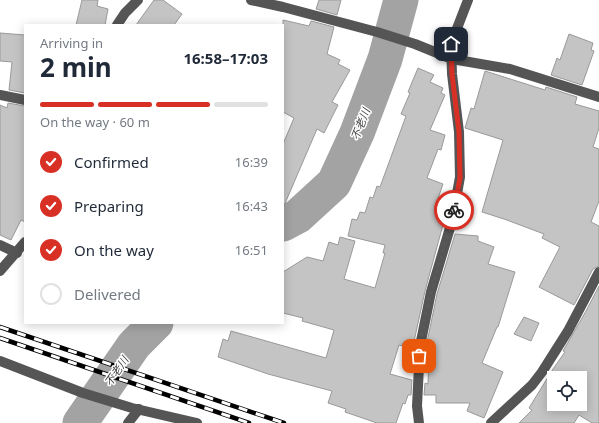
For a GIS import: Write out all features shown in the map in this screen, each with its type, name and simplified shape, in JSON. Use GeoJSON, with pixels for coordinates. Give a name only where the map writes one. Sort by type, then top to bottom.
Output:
{"type":"FeatureCollection","features":[{"type":"Feature","properties":{"kind":"street"},"geometry":{"type":"LineString","coordinates":[[118,24],[125,13],[138,0]]}},
{"type":"Feature","properties":{"kind":"street"},"geometry":{"type":"LineString","coordinates":[[251,0],[377,32],[415,44],[452,60],[510,68],[599,97]]}},
{"type":"Feature","properties":{"kind":"street"},"geometry":{"type":"LineString","coordinates":[[419,423],[417,406],[420,346],[431,292],[452,221],[460,178],[459,132],[452,74],[451,44],[468,0]]}},
{"type":"Feature","properties":{"kind":"street"},"geometry":{"type":"LineString","coordinates":[[0,95],[24,100]]}},
{"type":"Feature","properties":{"kind":"street"},"geometry":{"type":"LineString","coordinates":[[0,271],[24,243]]}},
{"type":"Feature","properties":{"kind":"street"},"geometry":{"type":"LineString","coordinates":[[0,245],[17,252]]}},
{"type":"Feature","properties":{"kind":"street"},"geometry":{"type":"LineString","coordinates":[[490,423],[532,384],[542,372],[568,331],[599,272]]}},
{"type":"Feature","properties":{"kind":"street"},"geometry":{"type":"LineString","coordinates":[[0,361],[83,393],[135,408],[197,423]]}},
{"type":"Feature","properties":{"kind":"street"},"geometry":{"type":"LineString","coordinates":[[128,423],[135,408]]}},
{"type":"Feature","properties":{"kind":"building"},"geometry":{"type":"Polygon","coordinates":[[[82,0],[98,0],[97,6],[108,9],[105,24],[76,24],[82,0]]]}},
{"type":"Feature","properties":{"kind":"building"},"geometry":{"type":"Polygon","coordinates":[[[154,0],[163,0],[182,14],[175,24],[137,24],[154,0]]]}},
{"type":"Feature","properties":{"kind":"building"},"geometry":{"type":"Polygon","coordinates":[[[319,0],[341,0],[337,15],[316,9],[319,0]]]}},
{"type":"Feature","properties":{"kind":"building"},"geometry":{"type":"Polygon","coordinates":[[[283,20],[309,26],[311,21],[334,27],[327,54],[340,60],[338,64],[350,70],[332,102],[338,105],[324,133],[317,129],[284,206],[284,142],[294,118],[284,113],[283,20]]]}},
{"type":"Feature","properties":{"kind":"building"},"geometry":{"type":"Polygon","coordinates":[[[0,33],[24,35],[24,93],[9,90],[12,62],[0,61],[0,33]]]}},
{"type":"Feature","properties":{"kind":"building"},"geometry":{"type":"Polygon","coordinates":[[[569,34],[593,43],[591,50],[594,51],[582,85],[551,75],[557,58],[560,60],[569,34]]]}},
{"type":"Feature","properties":{"kind":"building"},"geometry":{"type":"Polygon","coordinates":[[[418,68],[434,75],[430,82],[443,88],[441,93],[445,95],[430,130],[445,135],[441,150],[438,149],[427,178],[443,184],[435,207],[447,210],[425,291],[413,346],[403,343],[402,346],[399,345],[390,374],[412,380],[411,395],[408,395],[405,404],[403,403],[396,423],[377,423],[345,412],[346,409],[328,403],[332,391],[268,374],[218,357],[223,339],[228,341],[231,331],[326,358],[334,330],[302,321],[303,318],[284,313],[284,271],[307,257],[323,261],[329,242],[338,245],[340,237],[355,241],[344,279],[375,288],[385,253],[383,253],[385,245],[348,236],[352,219],[357,220],[360,212],[365,213],[370,197],[373,198],[377,186],[380,187],[406,116],[401,114],[410,93],[408,92],[418,68]]]}},
{"type":"Feature","properties":{"kind":"building"},"geometry":{"type":"Polygon","coordinates":[[[485,71],[545,90],[546,87],[577,97],[575,104],[599,111],[599,128],[593,147],[599,149],[599,201],[591,222],[599,226],[599,266],[593,269],[574,305],[539,287],[560,247],[542,238],[544,234],[482,212],[503,140],[465,128],[471,108],[474,109],[485,71]]]}},
{"type":"Feature","properties":{"kind":"building"},"geometry":{"type":"Polygon","coordinates":[[[8,103],[24,106],[24,222],[21,220],[11,240],[0,235],[0,105],[7,108],[8,103]]]}},
{"type":"Feature","properties":{"kind":"building"},"geometry":{"type":"Polygon","coordinates":[[[455,234],[478,236],[478,241],[494,247],[488,264],[515,272],[498,327],[482,363],[503,372],[484,418],[467,411],[470,403],[436,403],[436,395],[424,395],[425,383],[428,384],[429,351],[426,350],[426,347],[437,294],[455,234]]]}},
{"type":"Feature","properties":{"kind":"building"},"geometry":{"type":"Polygon","coordinates":[[[599,286],[599,423],[592,423],[579,415],[574,423],[519,423],[532,410],[529,408],[547,379],[547,411],[587,411],[587,371],[552,371],[565,352],[563,351],[599,286]]]}},
{"type":"Feature","properties":{"kind":"building"},"geometry":{"type":"Polygon","coordinates":[[[524,317],[539,323],[531,341],[514,334],[524,317]]]}},
{"type":"Feature","properties":{"kind":"waterway","name":"不老川"},"geometry":{"type":"LineString","coordinates":[[284,223],[298,216],[334,183],[357,133],[385,59],[401,0]]}},
{"type":"Feature","properties":{"kind":"waterway","name":"不老川"},"geometry":{"type":"LineString","coordinates":[[80,423],[134,345],[155,324]]}},
{"type":"Feature","properties":{"kind":"railway"},"geometry":{"type":"LineString","coordinates":[[0,327],[284,423]]}},
{"type":"Feature","properties":{"kind":"railway"},"geometry":{"type":"LineString","coordinates":[[0,338],[249,423]]}},
{"type":"Feature","properties":{"kind":"way so far"},"geometry":{"type":"LineString","coordinates":[[419,356],[431,292],[454,210]]}},
{"type":"Feature","properties":{"kind":"route"},"geometry":{"type":"LineString","coordinates":[[451,44],[452,74],[459,132],[460,178],[454,210]]}}]}
